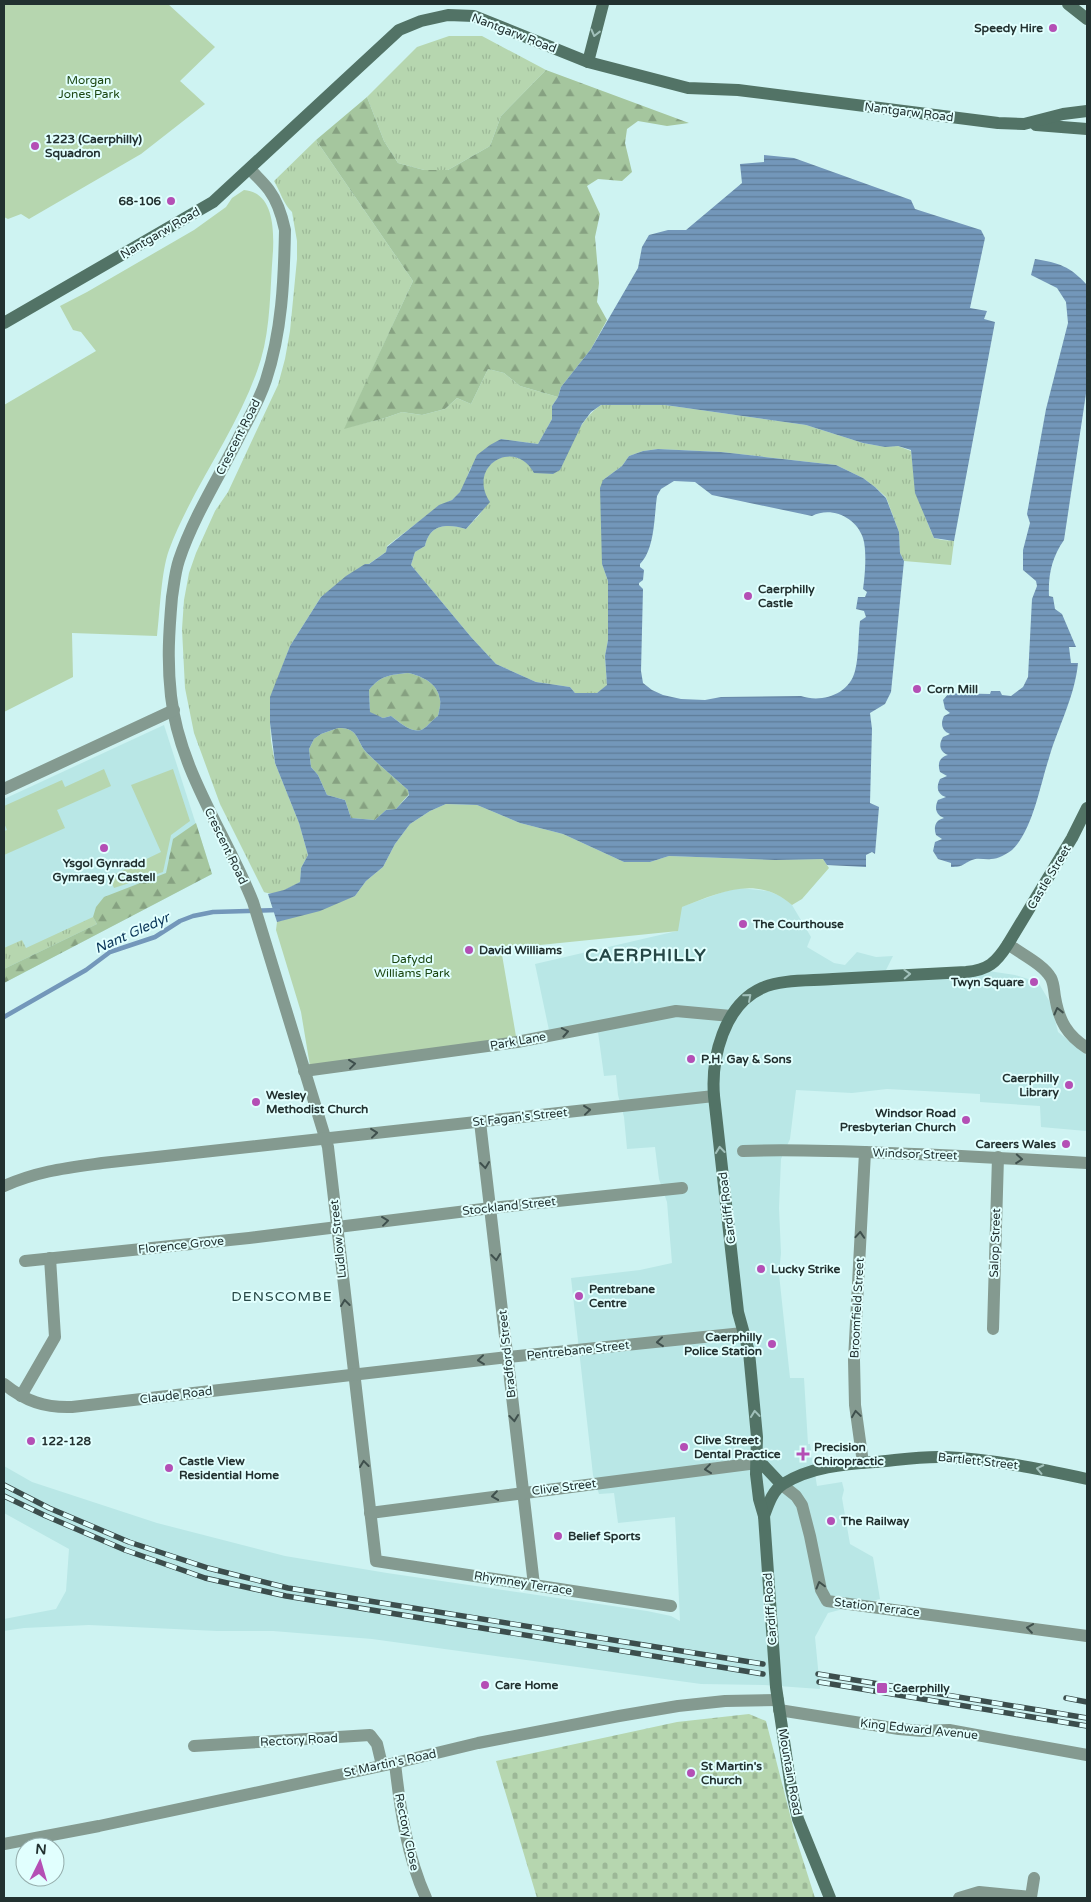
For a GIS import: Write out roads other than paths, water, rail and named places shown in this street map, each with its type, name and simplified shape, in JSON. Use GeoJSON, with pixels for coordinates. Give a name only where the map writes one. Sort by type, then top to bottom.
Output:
{"type":"FeatureCollection","features":[{"type":"Feature","properties":{"kind":"main road"},"geometry":{"type":"LineString","coordinates":[[588,62],[603,4]]}},
{"type":"Feature","properties":{"kind":"main road"},"geometry":{"type":"LineString","coordinates":[[1068,4],[1087,19]]}},
{"type":"Feature","properties":{"kind":"main road","name":"Nantgarw Road"},"geometry":{"type":"LineString","coordinates":[[4,323],[204,207],[250,169],[399,30],[422,21],[448,15],[474,16],[588,62],[688,88],[738,90],[971,120],[1024,124],[1063,114],[1087,111]]}},
{"type":"Feature","properties":{"kind":"main road"},"geometry":{"type":"LineString","coordinates":[[1063,114],[1087,105]]}},
{"type":"Feature","properties":{"kind":"main road"},"geometry":{"type":"LineString","coordinates":[[1024,124],[1085,128]]}},
{"type":"Feature","properties":{"kind":"main road","name":"Castle Street"},"geometry":{"type":"LineString","coordinates":[[1008,944],[1072,838],[1087,808]]}},
{"type":"Feature","properties":{"kind":"main road","name":"Cardiff Road"},"geometry":{"type":"LineString","coordinates":[[779,1705],[771,1624],[764,1516],[759,1499],[756,1474],[757,1437],[749,1352],[738,1312],[714,1096],[716,1062],[722,1035],[731,1016],[754,992],[767,986],[797,982],[976,971],[991,964],[1008,944]]}},
{"type":"Feature","properties":{"kind":"main road","name":"Bartlett Street"},"geometry":{"type":"LineString","coordinates":[[781,1484],[824,1468],[934,1457],[1019,1465],[1087,1479]]}},
{"type":"Feature","properties":{"kind":"main road","name":"Station Terrace"},"geometry":{"type":"LineString","coordinates":[[757,1463],[764,1466],[781,1484]]}},
{"type":"Feature","properties":{"kind":"main road"},"geometry":{"type":"LineString","coordinates":[[764,1516],[771,1496],[781,1484]]}},
{"type":"Feature","properties":{"kind":"main road","name":"Mountain Road"},"geometry":{"type":"LineString","coordinates":[[779,1705],[791,1788],[798,1819],[830,1898]]}},
{"type":"Feature","properties":{"kind":"street","name":"Crescent Road"},"geometry":{"type":"LineString","coordinates":[[250,169],[268,189],[280,210],[285,230],[282,303],[275,350],[254,408],[191,531],[178,562],[168,639],[171,696],[182,743],[203,798],[241,872],[259,922]]}},
{"type":"Feature","properties":{"kind":"street"},"geometry":{"type":"LineString","coordinates":[[4,789],[174,710]]}},
{"type":"Feature","properties":{"kind":"street","name":"Ludlow Street"},"geometry":{"type":"LineString","coordinates":[[259,922],[330,1160],[336,1226],[376,1561]]}},
{"type":"Feature","properties":{"kind":"street"},"geometry":{"type":"LineString","coordinates":[[1008,944],[1040,967],[1051,978],[1058,1012],[1063,1025],[1070,1035],[1087,1048]]}},
{"type":"Feature","properties":{"kind":"street","name":"Park Lane"},"geometry":{"type":"LineString","coordinates":[[304,1070],[516,1042],[676,1011],[731,1016]]}},
{"type":"Feature","properties":{"kind":"street","name":"St Fagan's Street"},"geometry":{"type":"LineString","coordinates":[[325,1138],[714,1096]]}},
{"type":"Feature","properties":{"kind":"street","name":"Bradford Street"},"geometry":{"type":"LineString","coordinates":[[480,1122],[534,1585]]}},
{"type":"Feature","properties":{"kind":"street"},"geometry":{"type":"LineString","coordinates":[[4,1186],[30,1175],[52,1170],[325,1138]]}},
{"type":"Feature","properties":{"kind":"street","name":"Windsor Street"},"geometry":{"type":"LineString","coordinates":[[743,1151],[780,1149],[998,1157],[1087,1163]]}},
{"type":"Feature","properties":{"kind":"street","name":"Broomfield Street"},"geometry":{"type":"LineString","coordinates":[[863,1463],[855,1405],[854,1360],[865,1152]]}},
{"type":"Feature","properties":{"kind":"street","name":"Salop Street"},"geometry":{"type":"LineString","coordinates":[[993,1329],[998,1157]]}},
{"type":"Feature","properties":{"kind":"street","name":"Stockland Street"},"geometry":{"type":"LineString","coordinates":[[336,1226],[682,1188]]}},
{"type":"Feature","properties":{"kind":"street","name":"Florence Grove"},"geometry":{"type":"LineString","coordinates":[[25,1261],[239,1239],[336,1226]]}},
{"type":"Feature","properties":{"kind":"street"},"geometry":{"type":"LineString","coordinates":[[21,1396],[56,1337],[50,1258]]}},
{"type":"Feature","properties":{"kind":"street","name":"Pentrebane Street"},"geometry":{"type":"LineString","coordinates":[[354,1376],[508,1357],[743,1333]]}},
{"type":"Feature","properties":{"kind":"street","name":"Claude Road"},"geometry":{"type":"LineString","coordinates":[[4,1384],[21,1396],[40,1405],[72,1407],[354,1376]]}},
{"type":"Feature","properties":{"kind":"street","name":"Clive Street"},"geometry":{"type":"LineString","coordinates":[[370,1513],[757,1463]]}},
{"type":"Feature","properties":{"kind":"street","name":"Station Terrace"},"geometry":{"type":"LineString","coordinates":[[781,1484],[796,1496],[802,1505],[820,1590],[827,1601],[1087,1636]]}},
{"type":"Feature","properties":{"kind":"street","name":"Rhymney Terrace"},"geometry":{"type":"LineString","coordinates":[[376,1561],[671,1606]]}},
{"type":"Feature","properties":{"kind":"street","name":"St Martin's Road"},"geometry":{"type":"LineString","coordinates":[[4,1844],[99,1826],[395,1763],[478,1743],[649,1711],[725,1701],[779,1705]]}},
{"type":"Feature","properties":{"kind":"street","name":"King Edward Avenue"},"geometry":{"type":"LineString","coordinates":[[779,1705],[899,1729],[922,1731],[948,1730],[1087,1755]]}},
{"type":"Feature","properties":{"kind":"street","name":"Rectory Road"},"geometry":{"type":"LineString","coordinates":[[194,1746],[370,1735],[377,1744],[382,1765]]}},
{"type":"Feature","properties":{"kind":"street","name":"Rectory Close"},"geometry":{"type":"LineString","coordinates":[[395,1763],[400,1807],[417,1878],[426,1898]]}},
{"type":"Feature","properties":{"kind":"street"},"geometry":{"type":"LineString","coordinates":[[959,1898],[979,1892],[1031,1897],[1034,1878]]}},
{"type":"Feature","properties":{"kind":"waterway","name":"Nant Gledyr"},"geometry":{"type":"LineString","coordinates":[[4,1017],[86,970],[110,952],[155,937],[180,921],[213,912],[278,910]]}},
{"type":"Feature","properties":{"kind":"railway"},"geometry":{"type":"LineString","coordinates":[[4,1485],[49,1508],[129,1542],[208,1568],[288,1588],[763,1664]]}},
{"type":"Feature","properties":{"kind":"railway"},"geometry":{"type":"LineString","coordinates":[[4,1496],[125,1550],[205,1578],[286,1596],[763,1674]]}},
{"type":"Feature","properties":{"kind":"railway"},"geometry":{"type":"LineString","coordinates":[[818,1674],[1087,1718]]}},
{"type":"Feature","properties":{"kind":"railway"},"geometry":{"type":"LineString","coordinates":[[819,1682],[1087,1726]]}},
{"type":"Feature","properties":{"kind":"railway"},"geometry":{"type":"LineString","coordinates":[[1066,1698],[1087,1702]]}},
{"type":"Feature","properties":{"kind":"place","name":"Speedy Hire"},"geometry":{"type":"Point","coordinates":[1053,28]}},
{"type":"Feature","properties":{"kind":"place","name":"1223 (Caerphilly) Squadron"},"geometry":{"type":"Point","coordinates":[35,146]}},
{"type":"Feature","properties":{"kind":"place","name":"68-106"},"geometry":{"type":"Point","coordinates":[171,201]}},
{"type":"Feature","properties":{"kind":"place","name":"Caerphilly Castle"},"geometry":{"type":"Point","coordinates":[748,596]}},
{"type":"Feature","properties":{"kind":"place","name":"Corn Mill"},"geometry":{"type":"Point","coordinates":[917,689]}},
{"type":"Feature","properties":{"kind":"place","name":"Ysgol Gynradd Gymraeg y Castell"},"geometry":{"type":"Point","coordinates":[104,848]}},
{"type":"Feature","properties":{"kind":"place","name":"The Courthouse"},"geometry":{"type":"Point","coordinates":[743,924]}},
{"type":"Feature","properties":{"kind":"place","name":"David Williams"},"geometry":{"type":"Point","coordinates":[469,950]}},
{"type":"Feature","properties":{"kind":"place","name":"Twyn Square"},"geometry":{"type":"Point","coordinates":[1034,982]}},
{"type":"Feature","properties":{"kind":"place","name":"P.H. Gay & Sons"},"geometry":{"type":"Point","coordinates":[691,1059]}},
{"type":"Feature","properties":{"kind":"place","name":"Caerphilly Library"},"geometry":{"type":"Point","coordinates":[1069,1085]}},
{"type":"Feature","properties":{"kind":"place","name":"Wesley Methodist Church"},"geometry":{"type":"Point","coordinates":[256,1102]}},
{"type":"Feature","properties":{"kind":"place","name":"Windsor Road Presbyterian Church"},"geometry":{"type":"Point","coordinates":[966,1120]}},
{"type":"Feature","properties":{"kind":"place","name":"Careers Wales"},"geometry":{"type":"Point","coordinates":[1066,1144]}},
{"type":"Feature","properties":{"kind":"place","name":"Lucky Strike"},"geometry":{"type":"Point","coordinates":[761,1269]}},
{"type":"Feature","properties":{"kind":"place","name":"Pentrebane Centre"},"geometry":{"type":"Point","coordinates":[579,1296]}},
{"type":"Feature","properties":{"kind":"place","name":"Caerphilly Police Station"},"geometry":{"type":"Point","coordinates":[772,1344]}},
{"type":"Feature","properties":{"kind":"place","name":"122-128"},"geometry":{"type":"Point","coordinates":[31,1441]}},
{"type":"Feature","properties":{"kind":"place","name":"Clive Street Dental Practice"},"geometry":{"type":"Point","coordinates":[684,1447]}},
{"type":"Feature","properties":{"kind":"place","name":"Precision Chiropractic"},"geometry":{"type":"Point","coordinates":[803,1454]}},
{"type":"Feature","properties":{"kind":"place","name":"Castle View Residential Home"},"geometry":{"type":"Point","coordinates":[169,1468]}},
{"type":"Feature","properties":{"kind":"place","name":"The Railway"},"geometry":{"type":"Point","coordinates":[831,1521]}},
{"type":"Feature","properties":{"kind":"place","name":"Belief Sports"},"geometry":{"type":"Point","coordinates":[558,1536]}},
{"type":"Feature","properties":{"kind":"place","name":"Care Home"},"geometry":{"type":"Point","coordinates":[485,1685]}},
{"type":"Feature","properties":{"kind":"place","name":"Caerphilly"},"geometry":{"type":"Point","coordinates":[882,1688]}},
{"type":"Feature","properties":{"kind":"place","name":"St Martin's Church"},"geometry":{"type":"Point","coordinates":[691,1773]}},
{"type":"Feature","properties":{"kind":"district","name":"CAERPHILLY"},"geometry":{"type":"Point","coordinates":[646,955]}},
{"type":"Feature","properties":{"kind":"district","name":"DENSCOMBE"},"geometry":{"type":"Point","coordinates":[282,1296]}},
{"type":"Feature","properties":{"kind":"park label","name":"Morgan Jones Park"},"geometry":{"type":"Point","coordinates":[89,87]}},
{"type":"Feature","properties":{"kind":"park label","name":"Dafydd Williams Park"},"geometry":{"type":"Point","coordinates":[412,966]}}]}
